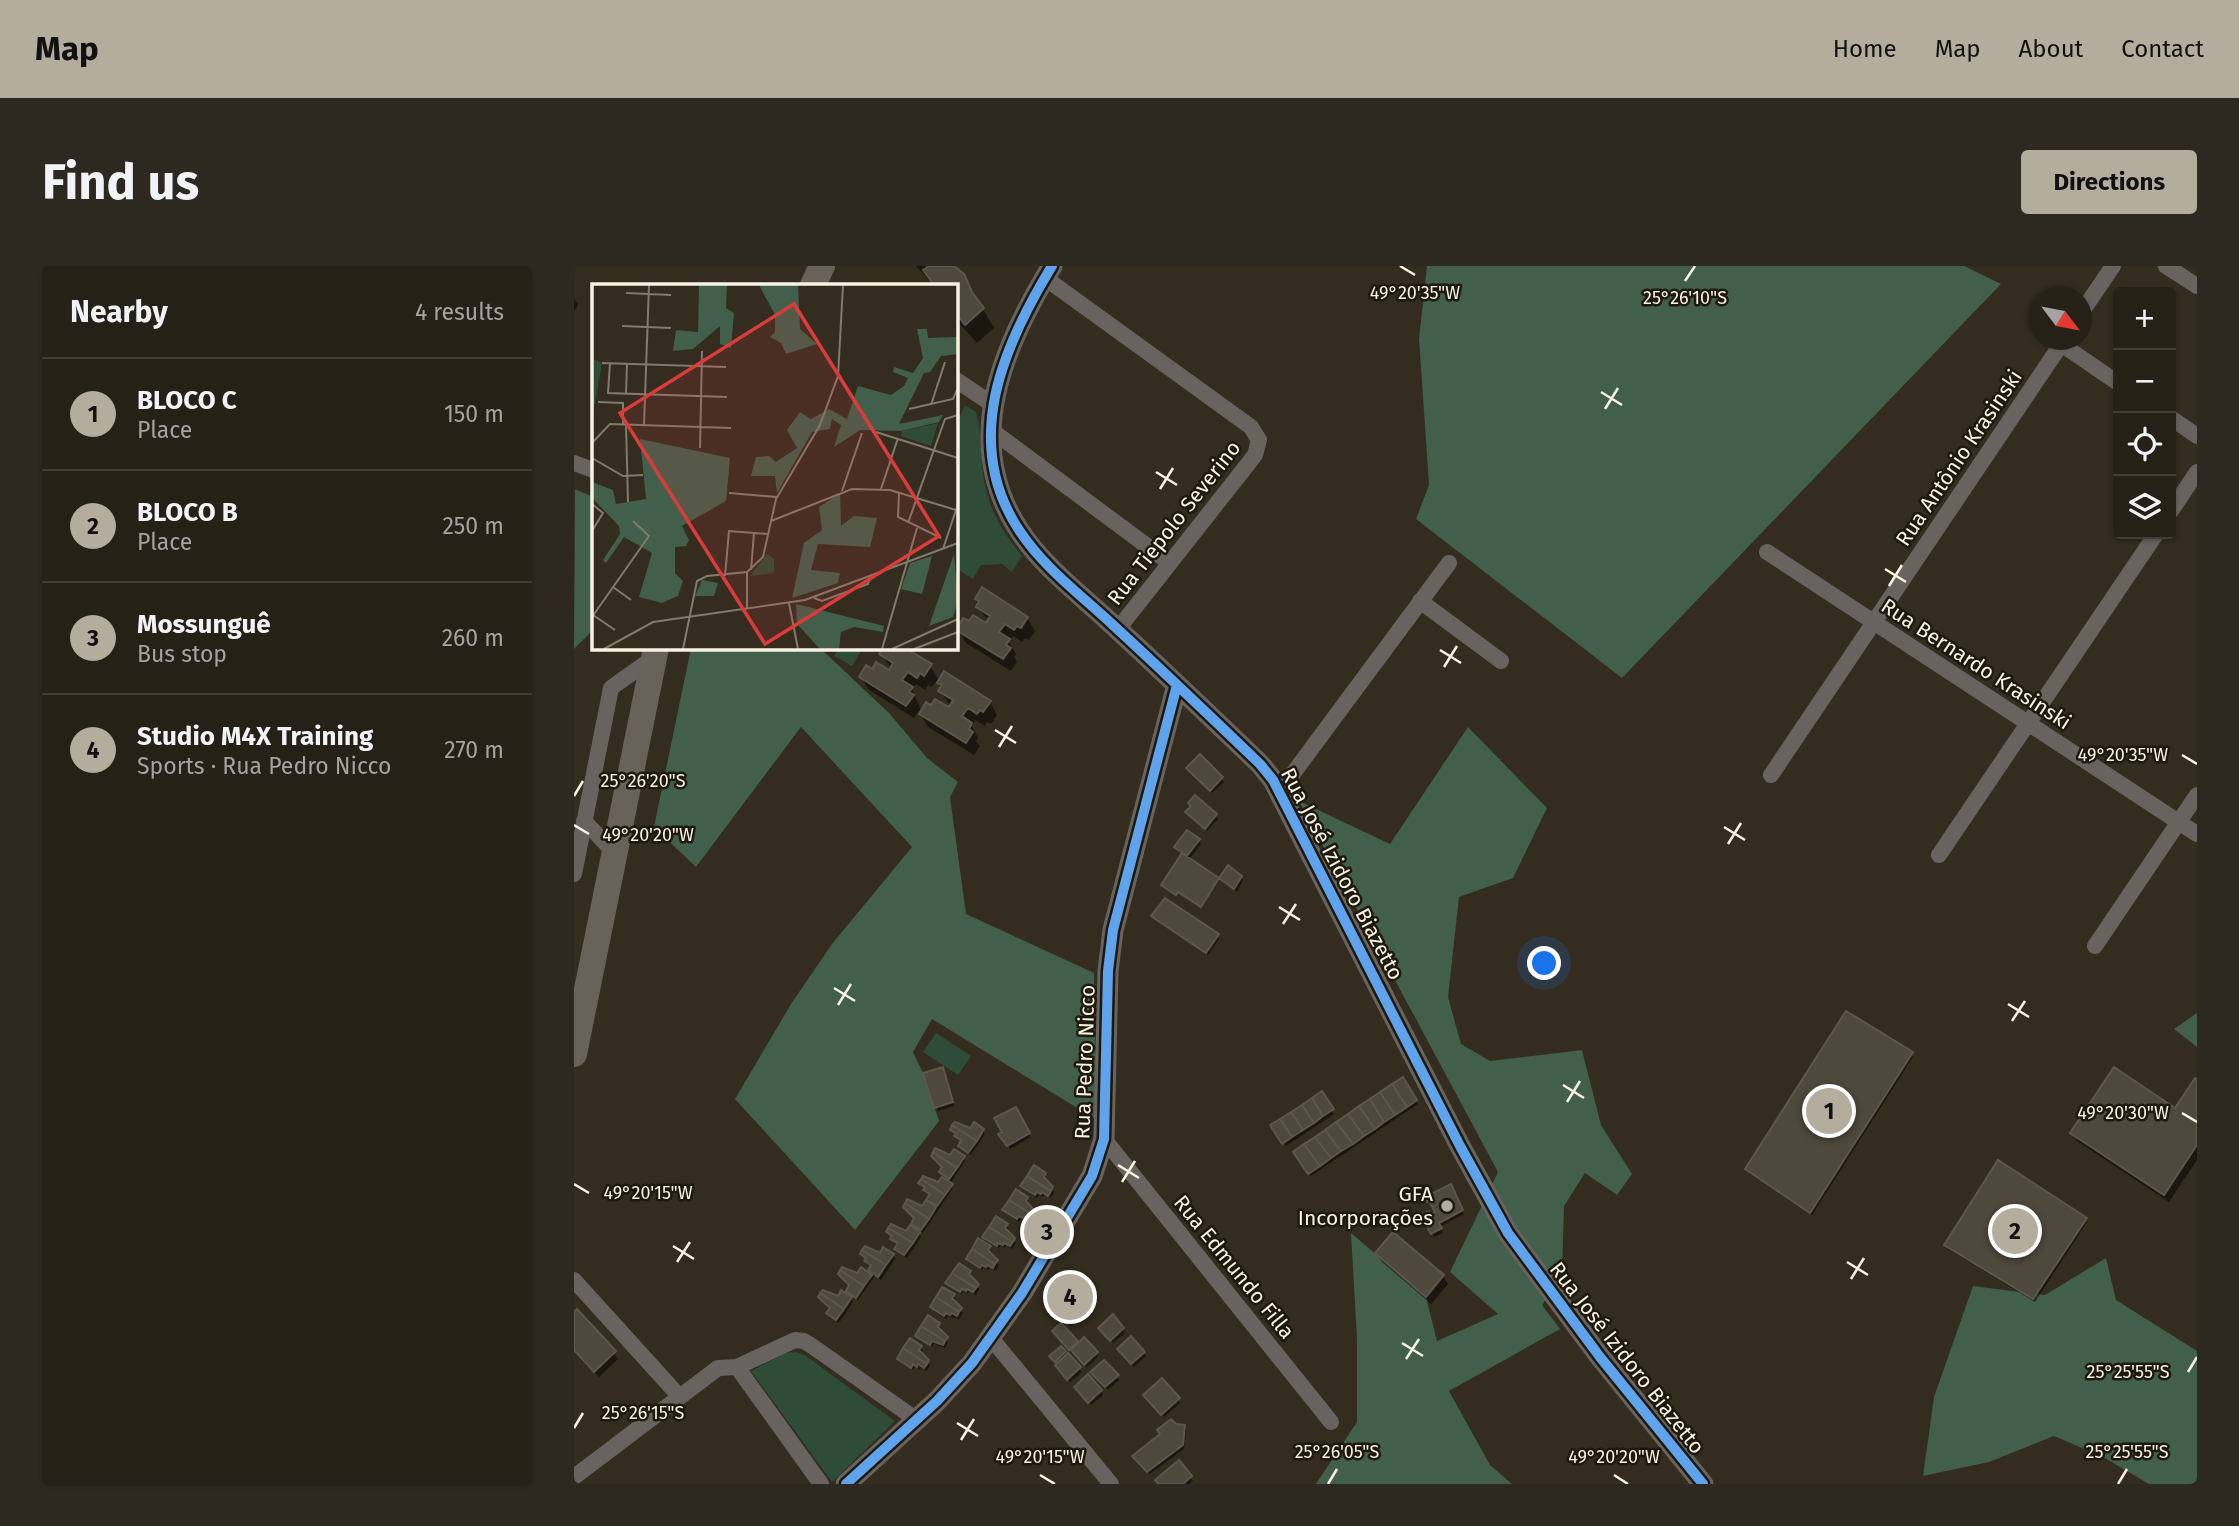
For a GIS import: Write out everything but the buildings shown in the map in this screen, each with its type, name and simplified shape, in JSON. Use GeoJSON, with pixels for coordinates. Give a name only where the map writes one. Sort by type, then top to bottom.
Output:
{"type":"FeatureCollection","features":[{"type":"Feature","properties":{"kind":"main road"},"geometry":{"type":"LineString","coordinates":[[813,284],[822,266]]}},
{"type":"Feature","properties":{"kind":"main road"},"geometry":{"type":"LineString","coordinates":[[574,1054],[578,1004],[614,852],[654,653]]}},
{"type":"Feature","properties":{"kind":"street"},"geometry":{"type":"LineString","coordinates":[[2092,297],[2113,266]]}},
{"type":"Feature","properties":{"kind":"street"},"geometry":{"type":"LineString","coordinates":[[2166,266],[2197,286]]}},
{"type":"Feature","properties":{"kind":"street","name":"Rua José Izidoro Biazetto"},"geometry":{"type":"LineString","coordinates":[[1049,272],[1008,353],[992,404],[991,430],[997,481],[1018,530],[1057,573],[1260,764],[1280,791],[1474,1174],[1507,1233],[1584,1337],[1703,1484]]}},
{"type":"Feature","properties":{"kind":"street","name":"Rua Tiepolo Severino"},"geometry":{"type":"LineString","coordinates":[[1049,272],[1251,427],[1259,440],[1255,455],[1118,629]]}},
{"type":"Feature","properties":{"kind":"street","name":"Rua Antônio Krasinski"},"geometry":{"type":"LineString","coordinates":[[1771,775],[2057,350]]}},
{"type":"Feature","properties":{"kind":"street"},"geometry":{"type":"LineString","coordinates":[[2073,350],[2113,379]]}},
{"type":"Feature","properties":{"kind":"street"},"geometry":{"type":"LineString","coordinates":[[957,381],[992,404]]}},
{"type":"Feature","properties":{"kind":"street"},"geometry":{"type":"LineString","coordinates":[[2176,421],[2197,436]]}},
{"type":"Feature","properties":{"kind":"street"},"geometry":{"type":"LineString","coordinates":[[991,430],[1170,563]]}},
{"type":"Feature","properties":{"kind":"street"},"geometry":{"type":"LineString","coordinates":[[574,463],[592,470]]}},
{"type":"Feature","properties":{"kind":"street"},"geometry":{"type":"LineString","coordinates":[[2176,504],[2197,472]]}},
{"type":"Feature","properties":{"kind":"street"},"geometry":{"type":"LineString","coordinates":[[1939,855],[2153,539]]}},
{"type":"Feature","properties":{"kind":"street","name":"Rua Bernardo Krasinski"},"geometry":{"type":"LineString","coordinates":[[1767,552],[2197,834]]}},
{"type":"Feature","properties":{"kind":"street"},"geometry":{"type":"LineString","coordinates":[[1280,791],[1449,563]]}},
{"type":"Feature","properties":{"kind":"street"},"geometry":{"type":"LineString","coordinates":[[1420,601],[1501,661]]}},
{"type":"Feature","properties":{"kind":"street"},"geometry":{"type":"LineString","coordinates":[[574,874],[611,688],[654,653]]}},
{"type":"Feature","properties":{"kind":"street","name":"Rua Pedro Nicco"},"geometry":{"type":"LineString","coordinates":[[846,1484],[954,1383],[991,1338],[1092,1175],[1104,1139],[1108,971],[1112,930],[1177,685]]}},
{"type":"Feature","properties":{"kind":"street"},"geometry":{"type":"LineString","coordinates":[[2095,946],[2197,795]]}},
{"type":"Feature","properties":{"kind":"street"},"geometry":{"type":"LineString","coordinates":[[584,821],[614,852]]}},
{"type":"Feature","properties":{"kind":"street","name":"Rua Edmundo Filla"},"geometry":{"type":"LineString","coordinates":[[1104,1139],[1331,1422]]}},
{"type":"Feature","properties":{"kind":"street"},"geometry":{"type":"LineString","coordinates":[[574,1280],[680,1397]]}},
{"type":"Feature","properties":{"kind":"street"},"geometry":{"type":"LineString","coordinates":[[991,1338],[1111,1484]]}},
{"type":"Feature","properties":{"kind":"street"},"geometry":{"type":"LineString","coordinates":[[574,1477],[719,1368],[737,1367],[795,1340],[804,1341],[917,1420]]}},
{"type":"Feature","properties":{"kind":"street"},"geometry":{"type":"LineString","coordinates":[[737,1367],[821,1484]]}},
{"type":"Feature","properties":{"kind":"green space"},"geometry":{"type":"Polygon","coordinates":[[[1427,266],[1964,266],[2001,284],[1622,678],[1416,519],[1429,485],[1419,339],[1427,266]]]}},
{"type":"Feature","properties":{"kind":"green space"},"geometry":{"type":"Polygon","coordinates":[[[965,405],[976,412],[985,484],[991,506],[1022,556],[1012,572],[1002,564],[981,565],[973,579],[957,569],[957,423],[965,405]]]}},
{"type":"Feature","properties":{"kind":"green space"},"geometry":{"type":"Polygon","coordinates":[[[575,489],[592,497],[592,631],[574,649],[575,489]]]}},
{"type":"Feature","properties":{"kind":"green space"},"geometry":{"type":"Polygon","coordinates":[[[691,649],[821,649],[889,713],[927,758],[958,782],[950,797],[966,914],[1094,973],[1097,1120],[932,1019],[913,1052],[939,1121],[855,1230],[735,1099],[791,1004],[832,944],[912,847],[801,727],[696,867],[654,827],[691,649]]]}},
{"type":"Feature","properties":{"kind":"green space"},"geometry":{"type":"Polygon","coordinates":[[[838,649],[862,649],[852,666],[834,656],[838,649]]]}},
{"type":"Feature","properties":{"kind":"green space"},"geometry":{"type":"Polygon","coordinates":[[[1468,727],[1547,808],[1513,878],[1459,897],[1448,997],[1461,1044],[1490,1061],[1582,1050],[1601,1125],[1632,1174],[1617,1195],[1585,1173],[1564,1206],[1562,1274],[1542,1305],[1560,1329],[1449,1391],[1490,1465],[1512,1484],[1316,1484],[1357,1422],[1357,1339],[1351,1233],[1426,1297],[1437,1341],[1498,1314],[1450,1272],[1498,1172],[1299,801],[1390,844],[1468,727]]]}},
{"type":"Feature","properties":{"kind":"green space"},"geometry":{"type":"Polygon","coordinates":[[[2197,1013],[2197,1047],[2174,1029],[2197,1013]]]}},
{"type":"Feature","properties":{"kind":"green space"},"geometry":{"type":"Polygon","coordinates":[[[936,1033],[971,1056],[958,1075],[923,1052],[936,1033]]]}},
{"type":"Feature","properties":{"kind":"green space"},"geometry":{"type":"Polygon","coordinates":[[[2106,1258],[2116,1300],[2197,1351],[2197,1484],[2149,1484],[2103,1457],[2054,1436],[1989,1462],[1923,1476],[1934,1397],[1973,1286],[2045,1295],[2106,1258]]]}},
{"type":"Feature","properties":{"kind":"green space"},"geometry":{"type":"Polygon","coordinates":[[[797,1352],[895,1421],[832,1482],[751,1371],[786,1353],[797,1352]]]}},
{"type":"Feature","properties":{"kind":"cycle path"},"geometry":{"type":"LineString","coordinates":[[1052,266],[1018,329],[995,395],[991,429],[993,463],[1002,497],[1019,530],[1051,568],[1205,711],[1273,780],[1460,1146],[1508,1233],[1600,1357],[1703,1484]]}},
{"type":"Feature","properties":{"kind":"cycle path"},"geometry":{"type":"LineString","coordinates":[[846,1484],[937,1401],[972,1363],[1022,1293],[1092,1176],[1104,1139],[1108,971],[1113,930],[1177,685]]}},
{"type":"Feature","properties":{"kind":"place","name":"BLOCO C"},"geometry":{"type":"Point","coordinates":[1829,1111]}},
{"type":"Feature","properties":{"kind":"place","name":"GFA Incorporações"},"geometry":{"type":"Point","coordinates":[1447,1206]}},
{"type":"Feature","properties":{"kind":"place","name":"BLOCO B"},"geometry":{"type":"Point","coordinates":[2015,1231]}},
{"type":"Feature","properties":{"kind":"place","name":"Mossunguê"},"geometry":{"type":"Point","coordinates":[1047,1232]}},
{"type":"Feature","properties":{"kind":"place","name":"Studio M4X Training"},"geometry":{"type":"Point","coordinates":[1070,1297]}}]}
